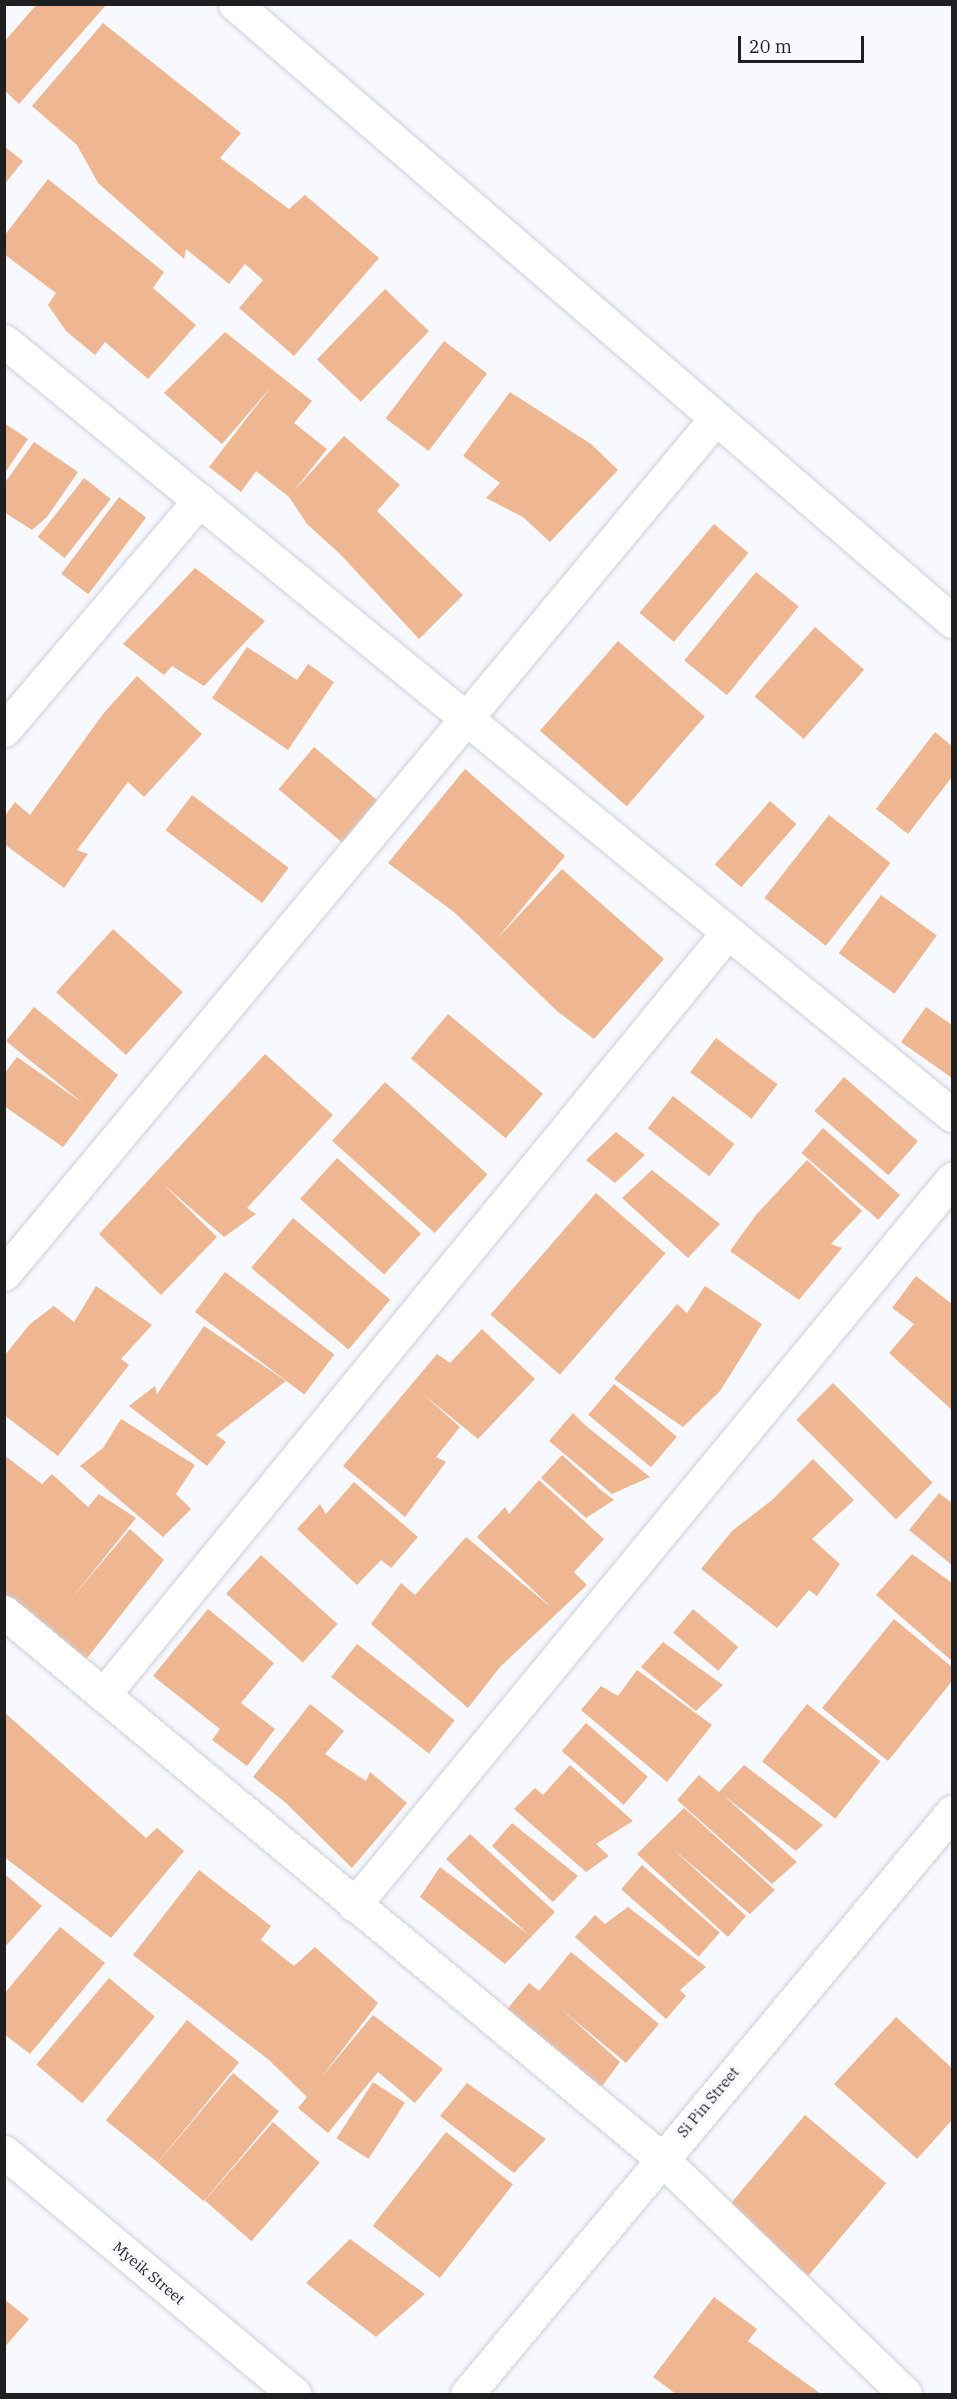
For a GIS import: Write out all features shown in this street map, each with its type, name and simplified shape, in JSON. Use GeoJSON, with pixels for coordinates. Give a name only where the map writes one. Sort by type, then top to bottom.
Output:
{"type":"FeatureCollection","features":[{"type":"Feature","properties":{"kind":"street"},"geometry":{"type":"LineString","coordinates":[[235,4],[952,621]]}},
{"type":"Feature","properties":{"kind":"street"},"geometry":{"type":"LineString","coordinates":[[4,341],[952,1115]]}},
{"type":"Feature","properties":{"kind":"street"},"geometry":{"type":"LineString","coordinates":[[4,1274],[468,719],[715,419]]}},
{"type":"Feature","properties":{"kind":"street"},"geometry":{"type":"LineString","coordinates":[[4,730],[200,500]]}},
{"type":"Feature","properties":{"kind":"street"},"geometry":{"type":"LineString","coordinates":[[103,1695],[728,932]]}},
{"type":"Feature","properties":{"kind":"street"},"geometry":{"type":"LineString","coordinates":[[354,1905],[952,1179]]}},
{"type":"Feature","properties":{"kind":"street"},"geometry":{"type":"LineString","coordinates":[[4,1612],[661,2158],[905,2394]]}},
{"type":"Feature","properties":{"kind":"street","name":"Si Pin Street"},"geometry":{"type":"LineString","coordinates":[[467,2394],[661,2158],[952,1812]]}},
{"type":"Feature","properties":{"kind":"street","name":"Myeik Street"},"geometry":{"type":"LineString","coordinates":[[4,2152],[294,2394]]}},
{"type":"Feature","properties":{"kind":"building"},"geometry":{"type":"Polygon","coordinates":[[[37,4],[107,4],[19,104],[4,90],[4,42],[37,4]]]}},
{"type":"Feature","properties":{"kind":"building"},"geometry":{"type":"Polygon","coordinates":[[[103,23],[241,133],[220,158],[289,209],[305,195],[379,258],[294,356],[239,308],[263,280],[245,264],[229,284],[186,249],[184,259],[98,183],[77,145],[32,106],[103,23]]]}},
{"type":"Feature","properties":{"kind":"building"},"geometry":{"type":"Polygon","coordinates":[[[4,146],[23,161],[4,185],[4,146]]]}},
{"type":"Feature","properties":{"kind":"building"},"geometry":{"type":"Polygon","coordinates":[[[48,179],[164,272],[153,288],[196,325],[148,379],[105,342],[95,355],[66,331],[48,305],[56,293],[4,254],[4,236],[48,179]]]}},
{"type":"Feature","properties":{"kind":"building"},"geometry":{"type":"Polygon","coordinates":[[[385,289],[429,331],[361,402],[317,359],[385,289]]]}},
{"type":"Feature","properties":{"kind":"building"},"geometry":{"type":"Polygon","coordinates":[[[225,332],[312,401],[294,423],[327,449],[293,492],[344,436],[400,485],[377,511],[463,595],[419,639],[340,554],[307,524],[289,497],[256,471],[241,492],[209,467],[271,387],[222,444],[164,393],[225,332]]]}},
{"type":"Feature","properties":{"kind":"building"},"geometry":{"type":"Polygon","coordinates":[[[444,341],[487,373],[429,451],[386,418],[444,341]]]}},
{"type":"Feature","properties":{"kind":"building"},"geometry":{"type":"Polygon","coordinates":[[[510,392],[591,444],[618,470],[550,542],[523,517],[486,498],[500,483],[463,456],[510,392]]]}},
{"type":"Feature","properties":{"kind":"building"},"geometry":{"type":"Polygon","coordinates":[[[4,423],[28,439],[4,474],[4,423]]]}},
{"type":"Feature","properties":{"kind":"building"},"geometry":{"type":"Polygon","coordinates":[[[34,442],[78,472],[47,517],[32,530],[4,512],[4,484],[34,442]]]}},
{"type":"Feature","properties":{"kind":"building"},"geometry":{"type":"Polygon","coordinates":[[[84,478],[111,499],[65,558],[38,537],[84,478]]]}},
{"type":"Feature","properties":{"kind":"building"},"geometry":{"type":"Polygon","coordinates":[[[119,497],[146,517],[88,594],[61,574],[119,497]]]}},
{"type":"Feature","properties":{"kind":"building"},"geometry":{"type":"Polygon","coordinates":[[[714,524],[748,553],[674,642],[639,613],[714,524]]]}},
{"type":"Feature","properties":{"kind":"building"},"geometry":{"type":"Polygon","coordinates":[[[195,568],[265,621],[204,686],[172,666],[164,675],[123,644],[195,568]]]}},
{"type":"Feature","properties":{"kind":"building"},"geometry":{"type":"Polygon","coordinates":[[[756,572],[799,607],[727,695],[684,661],[756,572]]]}},
{"type":"Feature","properties":{"kind":"building"},"geometry":{"type":"Polygon","coordinates":[[[815,627],[864,670],[804,739],[755,696],[815,627]]]}},
{"type":"Feature","properties":{"kind":"building"},"geometry":{"type":"Polygon","coordinates":[[[618,641],[705,716],[627,806],[540,731],[618,641]]]}},
{"type":"Feature","properties":{"kind":"building"},"geometry":{"type":"Polygon","coordinates":[[[247,647],[297,680],[308,664],[334,682],[288,750],[212,698],[247,647]]]}},
{"type":"Feature","properties":{"kind":"building"},"geometry":{"type":"Polygon","coordinates":[[[137,676],[202,734],[144,797],[128,782],[77,850],[88,854],[64,888],[4,844],[4,817],[15,802],[30,815],[103,714],[137,676]]]}},
{"type":"Feature","properties":{"kind":"building"},"geometry":{"type":"Polygon","coordinates":[[[935,732],[952,746],[952,777],[908,834],[876,809],[935,732]]]}},
{"type":"Feature","properties":{"kind":"building"},"geometry":{"type":"Polygon","coordinates":[[[314,747],[379,802],[344,844],[279,789],[314,747]]]}},
{"type":"Feature","properties":{"kind":"building"},"geometry":{"type":"Polygon","coordinates":[[[465,769],[565,856],[496,940],[562,869],[664,959],[594,1039],[557,1011],[454,912],[388,863],[465,769]]]}},
{"type":"Feature","properties":{"kind":"building"},"geometry":{"type":"Polygon","coordinates":[[[192,795],[289,868],[262,903],[166,830],[192,795]]]}},
{"type":"Feature","properties":{"kind":"building"},"geometry":{"type":"Polygon","coordinates":[[[770,801],[796,824],[741,887],[715,864],[770,801]]]}},
{"type":"Feature","properties":{"kind":"building"},"geometry":{"type":"Polygon","coordinates":[[[829,815],[890,863],[826,946],[764,898],[829,815]]]}},
{"type":"Feature","properties":{"kind":"building"},"geometry":{"type":"Polygon","coordinates":[[[881,895],[937,936],[895,994],[839,953],[881,895]]]}},
{"type":"Feature","properties":{"kind":"building"},"geometry":{"type":"Polygon","coordinates":[[[113,929],[183,992],[126,1055],[56,992],[113,929]]]}},
{"type":"Feature","properties":{"kind":"building"},"geometry":{"type":"Polygon","coordinates":[[[34,1007],[118,1075],[63,1147],[4,1106],[4,1074],[17,1057],[84,1104],[6,1041],[34,1007]]]}},
{"type":"Feature","properties":{"kind":"building"},"geometry":{"type":"Polygon","coordinates":[[[926,1007],[952,1025],[952,1078],[901,1042],[926,1007]]]}},
{"type":"Feature","properties":{"kind":"building"},"geometry":{"type":"Polygon","coordinates":[[[448,1014],[543,1094],[506,1138],[411,1058],[448,1014]]]}},
{"type":"Feature","properties":{"kind":"building"},"geometry":{"type":"Polygon","coordinates":[[[716,1038],[777,1084],[752,1119],[690,1072],[716,1038]]]}},
{"type":"Feature","properties":{"kind":"building"},"geometry":{"type":"Polygon","coordinates":[[[265,1054],[333,1115],[247,1208],[256,1214],[224,1237],[163,1184],[217,1237],[161,1295],[99,1234],[265,1054]]]}},
{"type":"Feature","properties":{"kind":"building"},"geometry":{"type":"Polygon","coordinates":[[[844,1077],[918,1141],[888,1175],[814,1111],[844,1077]]]}},
{"type":"Feature","properties":{"kind":"building"},"geometry":{"type":"Polygon","coordinates":[[[385,1082],[488,1174],[435,1233],[332,1141],[385,1082]]]}},
{"type":"Feature","properties":{"kind":"building"},"geometry":{"type":"Polygon","coordinates":[[[673,1096],[734,1144],[709,1176],[648,1128],[673,1096]]]}},
{"type":"Feature","properties":{"kind":"building"},"geometry":{"type":"Polygon","coordinates":[[[823,1128],[900,1195],[878,1220],[801,1153],[823,1128]]]}},
{"type":"Feature","properties":{"kind":"building"},"geometry":{"type":"Polygon","coordinates":[[[616,1132],[645,1155],[615,1183],[586,1160],[616,1132]]]}},
{"type":"Feature","properties":{"kind":"building"},"geometry":{"type":"Polygon","coordinates":[[[337,1158],[421,1234],[384,1274],[300,1199],[337,1158]]]}},
{"type":"Feature","properties":{"kind":"building"},"geometry":{"type":"Polygon","coordinates":[[[807,1160],[862,1211],[831,1244],[842,1248],[799,1300],[730,1251],[756,1215],[807,1160]]]}},
{"type":"Feature","properties":{"kind":"building"},"geometry":{"type":"Polygon","coordinates":[[[652,1170],[720,1224],[688,1258],[622,1198],[652,1170]]]}},
{"type":"Feature","properties":{"kind":"building"},"geometry":{"type":"Polygon","coordinates":[[[596,1193],[665,1253],[560,1375],[490,1315],[596,1193]]]}},
{"type":"Feature","properties":{"kind":"building"},"geometry":{"type":"Polygon","coordinates":[[[293,1218],[390,1300],[349,1349],[251,1268],[293,1218]]]}},
{"type":"Feature","properties":{"kind":"building"},"geometry":{"type":"Polygon","coordinates":[[[225,1272],[334,1354],[304,1394],[195,1312],[225,1272]]]}},
{"type":"Feature","properties":{"kind":"building"},"geometry":{"type":"Polygon","coordinates":[[[916,1276],[952,1304],[952,1410],[889,1353],[914,1324],[892,1308],[916,1276]]]}},
{"type":"Feature","properties":{"kind":"building"},"geometry":{"type":"Polygon","coordinates":[[[96,1286],[152,1325],[121,1359],[129,1365],[58,1456],[4,1415],[4,1356],[30,1324],[54,1306],[74,1322],[96,1286]]]}},
{"type":"Feature","properties":{"kind":"building"},"geometry":{"type":"Polygon","coordinates":[[[705,1286],[762,1324],[720,1391],[683,1427],[614,1379],[677,1304],[687,1313],[705,1286]]]}},
{"type":"Feature","properties":{"kind":"building"},"geometry":{"type":"Polygon","coordinates":[[[204,1326],[286,1381],[216,1435],[226,1442],[207,1466],[129,1406],[155,1386],[157,1394],[204,1326]]]}},
{"type":"Feature","properties":{"kind":"building"},"geometry":{"type":"Polygon","coordinates":[[[482,1329],[535,1379],[478,1439],[423,1394],[460,1427],[436,1457],[446,1462],[405,1517],[343,1466],[437,1354],[450,1363],[482,1329]]]}},
{"type":"Feature","properties":{"kind":"building"},"geometry":{"type":"Polygon","coordinates":[[[833,1383],[933,1483],[896,1519],[796,1420],[833,1383]]]}},
{"type":"Feature","properties":{"kind":"building"},"geometry":{"type":"Polygon","coordinates":[[[614,1384],[677,1437],[651,1467],[588,1415],[614,1384]]]}},
{"type":"Feature","properties":{"kind":"building"},"geometry":{"type":"Polygon","coordinates":[[[573,1413],[650,1477],[612,1494],[549,1441],[573,1413]]]}},
{"type":"Feature","properties":{"kind":"building"},"geometry":{"type":"Polygon","coordinates":[[[121,1419],[195,1465],[176,1494],[191,1509],[163,1537],[80,1466],[103,1448],[121,1419]]]}},
{"type":"Feature","properties":{"kind":"building"},"geometry":{"type":"Polygon","coordinates":[[[4,1455],[42,1484],[52,1474],[88,1507],[99,1494],[136,1518],[71,1599],[130,1529],[164,1560],[77,1671],[4,1596],[4,1455]]]}},
{"type":"Feature","properties":{"kind":"building"},"geometry":{"type":"Polygon","coordinates":[[[562,1455],[614,1500],[586,1518],[541,1478],[562,1455]]]}},
{"type":"Feature","properties":{"kind":"building"},"geometry":{"type":"Polygon","coordinates":[[[813,1459],[854,1500],[812,1539],[840,1564],[817,1596],[809,1590],[777,1628],[701,1569],[732,1531],[772,1500],[813,1459]]]}},
{"type":"Feature","properties":{"kind":"building"},"geometry":{"type":"Polygon","coordinates":[[[539,1480],[604,1539],[574,1572],[587,1585],[500,1667],[468,1708],[371,1624],[401,1583],[415,1595],[466,1537],[552,1608],[477,1537],[505,1507],[509,1514],[539,1480]]]}},
{"type":"Feature","properties":{"kind":"building"},"geometry":{"type":"Polygon","coordinates":[[[354,1482],[418,1537],[391,1568],[381,1560],[357,1585],[297,1529],[320,1504],[326,1514],[354,1482]]]}},
{"type":"Feature","properties":{"kind":"building"},"geometry":{"type":"Polygon","coordinates":[[[939,1493],[952,1503],[952,1565],[909,1530],[939,1493]]]}},
{"type":"Feature","properties":{"kind":"building"},"geometry":{"type":"Polygon","coordinates":[[[912,1554],[952,1583],[952,1661],[876,1595],[912,1554]]]}},
{"type":"Feature","properties":{"kind":"building"},"geometry":{"type":"Polygon","coordinates":[[[261,1555],[338,1624],[303,1663],[226,1594],[261,1555]]]}},
{"type":"Feature","properties":{"kind":"building"},"geometry":{"type":"Polygon","coordinates":[[[208,1609],[274,1663],[241,1703],[275,1729],[247,1766],[212,1740],[220,1729],[153,1676],[208,1609]]]}},
{"type":"Feature","properties":{"kind":"building"},"geometry":{"type":"Polygon","coordinates":[[[693,1609],[738,1647],[718,1671],[673,1633],[693,1609]]]}},
{"type":"Feature","properties":{"kind":"building"},"geometry":{"type":"Polygon","coordinates":[[[894,1619],[952,1667],[952,1681],[888,1761],[822,1708],[894,1619]]]}},
{"type":"Feature","properties":{"kind":"building"},"geometry":{"type":"Polygon","coordinates":[[[663,1642],[723,1685],[696,1711],[641,1667],[663,1642]]]}},
{"type":"Feature","properties":{"kind":"building"},"geometry":{"type":"Polygon","coordinates":[[[357,1644],[455,1720],[429,1753],[331,1677],[357,1644]]]}},
{"type":"Feature","properties":{"kind":"building"},"geometry":{"type":"Polygon","coordinates":[[[637,1670],[712,1725],[667,1782],[581,1710],[601,1686],[618,1696],[637,1670]]]}},
{"type":"Feature","properties":{"kind":"building"},"geometry":{"type":"Polygon","coordinates":[[[310,1704],[344,1731],[325,1754],[366,1781],[370,1772],[407,1803],[352,1868],[286,1803],[253,1777],[310,1704]]]}},
{"type":"Feature","properties":{"kind":"building"},"geometry":{"type":"Polygon","coordinates":[[[807,1704],[880,1761],[835,1819],[762,1762],[807,1704]]]}},
{"type":"Feature","properties":{"kind":"building"},"geometry":{"type":"Polygon","coordinates":[[[4,1712],[146,1838],[157,1828],[184,1851],[111,1938],[4,1857],[4,1712]]]}},
{"type":"Feature","properties":{"kind":"building"},"geometry":{"type":"Polygon","coordinates":[[[586,1723],[648,1777],[624,1805],[562,1751],[586,1723]]]}},
{"type":"Feature","properties":{"kind":"building"},"geometry":{"type":"Polygon","coordinates":[[[570,1765],[633,1821],[596,1844],[609,1856],[586,1872],[514,1809],[535,1788],[543,1795],[570,1765]]]}},
{"type":"Feature","properties":{"kind":"building"},"geometry":{"type":"Polygon","coordinates":[[[744,1765],[823,1825],[796,1851],[723,1795],[797,1862],[772,1884],[677,1800],[699,1775],[719,1792],[744,1765]]]}},
{"type":"Feature","properties":{"kind":"building"},"geometry":{"type":"Polygon","coordinates":[[[684,1808],[775,1890],[750,1914],[673,1849],[746,1916],[728,1937],[637,1854],[684,1808]]]}},
{"type":"Feature","properties":{"kind":"building"},"geometry":{"type":"Polygon","coordinates":[[[512,1823],[578,1876],[553,1902],[492,1846],[512,1823]]]}},
{"type":"Feature","properties":{"kind":"building"},"geometry":{"type":"Polygon","coordinates":[[[470,1834],[555,1912],[505,1964],[420,1897],[440,1867],[529,1935],[446,1859],[470,1834]]]}},
{"type":"Feature","properties":{"kind":"building"},"geometry":{"type":"Polygon","coordinates":[[[642,1865],[720,1933],[699,1957],[621,1889],[642,1865]]]}},
{"type":"Feature","properties":{"kind":"building"},"geometry":{"type":"Polygon","coordinates":[[[199,1870],[271,1926],[252,1952],[261,1940],[294,1966],[315,1947],[378,2003],[320,2079],[373,2015],[443,2069],[415,2103],[378,2072],[328,2133],[298,2108],[307,2097],[269,2060],[133,1955],[199,1870]]]}},
{"type":"Feature","properties":{"kind":"building"},"geometry":{"type":"Polygon","coordinates":[[[7,1876],[42,1906],[4,1948],[4,1879],[7,1876]]]}},
{"type":"Feature","properties":{"kind":"building"},"geometry":{"type":"Polygon","coordinates":[[[628,1907],[706,1967],[680,1990],[686,1996],[666,2019],[575,1937],[595,1915],[605,1924],[628,1907]]]}},
{"type":"Feature","properties":{"kind":"building"},"geometry":{"type":"Polygon","coordinates":[[[60,1927],[105,1963],[30,2054],[4,2034],[4,1994],[60,1927]]]}},
{"type":"Feature","properties":{"kind":"building"},"geometry":{"type":"Polygon","coordinates":[[[571,1952],[659,2024],[626,2063],[561,2009],[620,2062],[594,2097],[498,2020],[529,1983],[539,1991],[571,1952]]]}},
{"type":"Feature","properties":{"kind":"building"},"geometry":{"type":"Polygon","coordinates":[[[109,1978],[155,2017],[82,2103],[36,2065],[109,1978]]]}},
{"type":"Feature","properties":{"kind":"building"},"geometry":{"type":"Polygon","coordinates":[[[896,2017],[952,2068],[952,2120],[917,2159],[834,2084],[896,2017]]]}},
{"type":"Feature","properties":{"kind":"building"},"geometry":{"type":"Polygon","coordinates":[[[187,2020],[239,2062],[158,2162],[106,2120],[187,2020]]]}},
{"type":"Feature","properties":{"kind":"building"},"geometry":{"type":"Polygon","coordinates":[[[233,2073],[279,2112],[204,2201],[158,2163],[233,2073]]]}},
{"type":"Feature","properties":{"kind":"building"},"geometry":{"type":"Polygon","coordinates":[[[373,2082],[405,2103],[368,2159],[337,2138],[373,2082]]]}},
{"type":"Feature","properties":{"kind":"building"},"geometry":{"type":"Polygon","coordinates":[[[467,2083],[546,2139],[514,2173],[440,2116],[467,2083]]]}},
{"type":"Feature","properties":{"kind":"building"},"geometry":{"type":"Polygon","coordinates":[[[805,2115],[886,2183],[808,2276],[727,2208],[805,2115]]]}},
{"type":"Feature","properties":{"kind":"building"},"geometry":{"type":"Polygon","coordinates":[[[273,2122],[320,2163],[252,2241],[205,2200],[273,2122]]]}},
{"type":"Feature","properties":{"kind":"building"},"geometry":{"type":"Polygon","coordinates":[[[446,2132],[513,2184],[440,2278],[373,2226],[446,2132]]]}},
{"type":"Feature","properties":{"kind":"building"},"geometry":{"type":"Polygon","coordinates":[[[350,2239],[425,2294],[376,2337],[306,2283],[350,2239]]]}},
{"type":"Feature","properties":{"kind":"building"},"geometry":{"type":"Polygon","coordinates":[[[714,2297],[757,2329],[748,2341],[821,2394],[676,2394],[653,2377],[714,2297]]]}},
{"type":"Feature","properties":{"kind":"building"},"geometry":{"type":"Polygon","coordinates":[[[4,2299],[29,2319],[4,2348],[4,2299]]]}}]}
